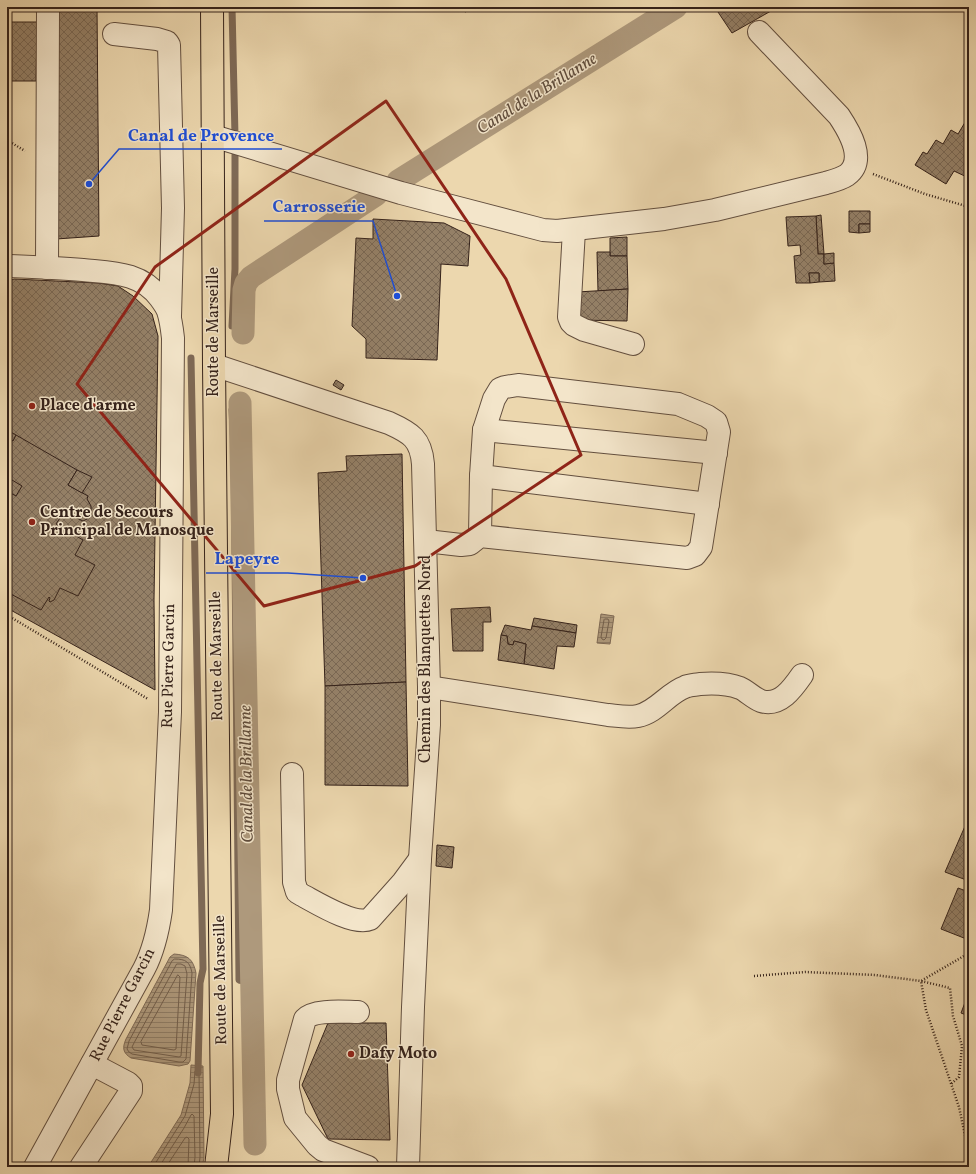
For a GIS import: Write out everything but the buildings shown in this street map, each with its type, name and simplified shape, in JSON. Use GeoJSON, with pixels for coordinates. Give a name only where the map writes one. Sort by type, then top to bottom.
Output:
{"type":"FeatureCollection","features":[{"type":"Feature","properties":{"kind":"main road","name":"Route de Marseille"},"geometry":{"type":"LineString","coordinates":[[212,7],[214,365],[222,1114],[216,1167]]}},
{"type":"Feature","properties":{"kind":"main road","name":"Route de Marseille"},"geometry":{"type":"LineString","coordinates":[[222,1114],[231,1167]]}},
{"type":"Feature","properties":{"kind":"street"},"geometry":{"type":"LineString","coordinates":[[47,7],[47,268]]}},
{"type":"Feature","properties":{"kind":"street"},"geometry":{"type":"LineString","coordinates":[[213,136],[365,182],[543,230],[557,232],[664,219],[715,210],[839,179],[847,175],[854,166],[856,156],[849,131],[839,116],[759,32]]}},
{"type":"Feature","properties":{"kind":"street"},"geometry":{"type":"LineString","coordinates":[[114,34],[157,38],[167,42],[169,45],[172,208],[170,320]]}},
{"type":"Feature","properties":{"kind":"street"},"geometry":{"type":"LineString","coordinates":[[574,230],[571,322],[584,330],[632,344]]}},
{"type":"Feature","properties":{"kind":"street","name":"Rue Pierre Garcin"},"geometry":{"type":"LineString","coordinates":[[7,266],[111,273],[130,276],[144,283],[155,291],[165,304],[170,320],[173,338],[170,712],[161,910],[156,939],[150,957],[35,1167]]}},
{"type":"Feature","properties":{"kind":"street","name":"Chemin des Blanquettes Nord"},"geometry":{"type":"LineString","coordinates":[[214,365],[389,423],[410,435],[421,449],[426,541],[430,688],[413,1007],[408,1167]]}},
{"type":"Feature","properties":{"kind":"street"},"geometry":{"type":"LineString","coordinates":[[426,541],[461,545],[470,544],[480,536],[687,558],[695,555],[701,547],[708,504],[719,432],[716,422],[707,416],[678,404],[518,385],[504,386],[500,389],[494,399],[484,430],[481,476],[480,536]]}},
{"type":"Feature","properties":{"kind":"street"},"geometry":{"type":"LineString","coordinates":[[484,430],[716,453]]}},
{"type":"Feature","properties":{"kind":"street"},"geometry":{"type":"LineString","coordinates":[[481,476],[708,504]]}},
{"type":"Feature","properties":{"kind":"street"},"geometry":{"type":"LineString","coordinates":[[430,688],[630,717],[640,716],[656,708],[678,690],[686,686],[701,684],[728,684],[741,688],[761,701],[769,702],[784,697],[802,675]]}},
{"type":"Feature","properties":{"kind":"street"},"geometry":{"type":"LineString","coordinates":[[292,774],[294,882],[297,892],[348,918],[365,921],[370,919],[403,882],[420,859]]}},
{"type":"Feature","properties":{"kind":"street"},"geometry":{"type":"LineString","coordinates":[[358,1012],[319,1013],[308,1016],[305,1019],[288,1080],[288,1089],[295,1118],[317,1145],[323,1150],[368,1167]]}},
{"type":"Feature","properties":{"kind":"street"},"geometry":{"type":"LineString","coordinates":[[81,1167],[131,1091],[131,1086],[128,1083],[92,1064]]}},
{"type":"Feature","properties":{"kind":"path"},"geometry":{"type":"LineString","coordinates":[[854,166],[925,194],[969,207]]}},
{"type":"Feature","properties":{"kind":"path"},"geometry":{"type":"LineString","coordinates":[[7,615],[170,712]]}},
{"type":"Feature","properties":{"kind":"path"},"geometry":{"type":"LineString","coordinates":[[921,981],[969,953]]}},
{"type":"Feature","properties":{"kind":"path"},"geometry":{"type":"LineString","coordinates":[[754,976],[805,972],[875,975],[921,981],[950,988],[953,1016],[962,1046],[959,1077],[951,1084]]}},
{"type":"Feature","properties":{"kind":"path"},"geometry":{"type":"LineString","coordinates":[[921,981],[926,1010],[959,1107],[969,1154]]}},
{"type":"Feature","properties":{"kind":"highlighted area"},"geometry":{"type":"Polygon","coordinates":[[[386,101],[506,279],[581,455],[415,566],[264,606],[77,384],[155,267],[386,101]]]}},
{"type":"Feature","properties":{"kind":"water"},"geometry":{"type":"Polygon","coordinates":[[[601,614],[614,616],[610,644],[597,643],[601,614]]]}},
{"type":"Feature","properties":{"kind":"water"},"geometry":{"type":"Polygon","coordinates":[[[174,954],[183,955],[189,959],[193,964],[196,973],[190,1061],[188,1064],[179,1066],[131,1058],[124,1050],[126,1039],[170,957],[174,954]]]}},
{"type":"Feature","properties":{"kind":"water"},"geometry":{"type":"Polygon","coordinates":[[[191,1065],[203,1066],[204,1158],[202,1167],[148,1167],[181,1115],[190,1083],[191,1065]]]}},
{"type":"Feature","properties":{"kind":"waterway"},"geometry":{"type":"LineString","coordinates":[[232,7],[235,136]]}},
{"type":"Feature","properties":{"kind":"waterway","name":"Canal de la Brillanne"},"geometry":{"type":"LineString","coordinates":[[398,181],[676,7]]}},
{"type":"Feature","properties":{"kind":"waterway"},"geometry":{"type":"LineString","coordinates":[[232,326],[235,269],[235,155]]}},
{"type":"Feature","properties":{"kind":"waterway","name":"Canal de la Brillanne"},"geometry":{"type":"LineString","coordinates":[[243,333],[244,290],[246,283],[251,277],[376,195]]}},
{"type":"Feature","properties":{"kind":"waterway"},"geometry":{"type":"LineString","coordinates":[[191,358],[203,969],[200,983],[198,1073]]}},
{"type":"Feature","properties":{"kind":"waterway","name":"Canal de la Brillanne"},"geometry":{"type":"LineString","coordinates":[[240,403],[255,1144]]}},
{"type":"Feature","properties":{"kind":"waterway"},"geometry":{"type":"LineString","coordinates":[[232,410],[234,447],[239,980],[252,983]]}},
{"type":"Feature","properties":{"kind":"place","name":"Canal de Provence"},"geometry":{"type":"Point","coordinates":[89,184]}},
{"type":"Feature","properties":{"kind":"place","name":"Carrosserie"},"geometry":{"type":"Point","coordinates":[397,296]}},
{"type":"Feature","properties":{"kind":"place","name":"Place d'arme"},"geometry":{"type":"Point","coordinates":[32,406]}},
{"type":"Feature","properties":{"kind":"place","name":"Centre de Secours Principal de Manosque"},"geometry":{"type":"Point","coordinates":[32,522]}},
{"type":"Feature","properties":{"kind":"place","name":"Lapeyre"},"geometry":{"type":"Point","coordinates":[363,578]}},
{"type":"Feature","properties":{"kind":"place","name":"Dafy Moto"},"geometry":{"type":"Point","coordinates":[351,1054]}}]}
